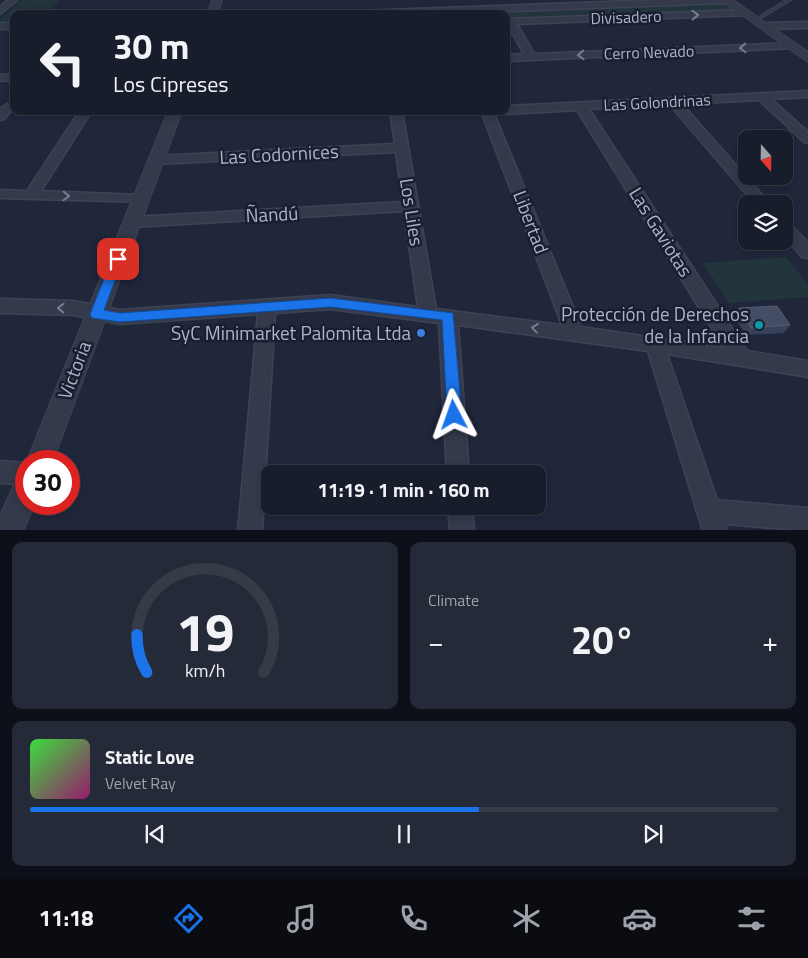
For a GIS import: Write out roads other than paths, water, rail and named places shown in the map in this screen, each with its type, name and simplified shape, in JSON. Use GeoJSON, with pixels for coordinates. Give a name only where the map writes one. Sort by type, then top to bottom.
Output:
{"type":"FeatureCollection","features":[{"type":"Feature","properties":{"kind":"street"},"geometry":{"type":"LineString","coordinates":[[0,11],[13,0]]}},
{"type":"Feature","properties":{"kind":"street"},"geometry":{"type":"LineString","coordinates":[[726,0],[808,58]]}},
{"type":"Feature","properties":{"kind":"street","name":"Divisadero"},"geometry":{"type":"LineString","coordinates":[[466,10],[660,1],[726,0]]}},
{"type":"Feature","properties":{"kind":"street","name":"Divisadero"},"geometry":{"type":"LineString","coordinates":[[510,22],[745,13]]}},
{"type":"Feature","properties":{"kind":"street"},"geometry":{"type":"LineString","coordinates":[[760,23],[808,24]]}},
{"type":"Feature","properties":{"kind":"street"},"geometry":{"type":"LineString","coordinates":[[510,25],[531,57]]}},
{"type":"Feature","properties":{"kind":"street","name":"Cerro Nevado"},"geometry":{"type":"LineString","coordinates":[[510,58],[792,46]]}},
{"type":"Feature","properties":{"kind":"street","name":"Las Golondrinas"},"geometry":{"type":"LineString","coordinates":[[510,110],[808,94]]}},
{"type":"Feature","properties":{"kind":"street"},"geometry":{"type":"LineString","coordinates":[[761,96],[808,138]]}},
{"type":"Feature","properties":{"kind":"street"},"geometry":{"type":"LineString","coordinates":[[673,101],[755,195]]}},
{"type":"Feature","properties":{"kind":"street","name":"Las Gaviotas"},"geometry":{"type":"LineString","coordinates":[[581,106],[741,358]]}},
{"type":"Feature","properties":{"kind":"street"},"geometry":{"type":"LineString","coordinates":[[32,195],[83,115]]}},
{"type":"Feature","properties":{"kind":"street","name":"Victoria"},"geometry":{"type":"LineString","coordinates":[[43,450],[173,115]]}},
{"type":"Feature","properties":{"kind":"street","name":"Los Liles"},"geometry":{"type":"LineString","coordinates":[[397,115],[428,314]]}},
{"type":"Feature","properties":{"kind":"street","name":"Libertad"},"geometry":{"type":"LineString","coordinates":[[489,115],[574,333]]}},
{"type":"Feature","properties":{"kind":"street","name":"Las Codornices"},"geometry":{"type":"LineString","coordinates":[[156,160],[402,148]]}},
{"type":"Feature","properties":{"kind":"street"},"geometry":{"type":"LineString","coordinates":[[0,194],[142,198]]}},
{"type":"Feature","properties":{"kind":"street","name":"Ñandú"},"geometry":{"type":"LineString","coordinates":[[132,222],[411,206]]}},
{"type":"Feature","properties":{"kind":"street"},"geometry":{"type":"LineString","coordinates":[[793,237],[808,253]]}},
{"type":"Feature","properties":{"kind":"street"},"geometry":{"type":"LineString","coordinates":[[0,306],[74,308],[96,314],[120,317],[330,302],[655,344],[808,369]]}},
{"type":"Feature","properties":{"kind":"street"},"geometry":{"type":"LineString","coordinates":[[250,530],[267,306]]}},
{"type":"Feature","properties":{"kind":"street"},"geometry":{"type":"LineString","coordinates":[[448,316],[457,465]]}},
{"type":"Feature","properties":{"kind":"street"},"geometry":{"type":"LineString","coordinates":[[655,344],[712,521],[808,520]]}},
{"type":"Feature","properties":{"kind":"street"},"geometry":{"type":"LineString","coordinates":[[0,472],[15,473]]}},
{"type":"Feature","properties":{"kind":"street"},"geometry":{"type":"LineString","coordinates":[[8,530],[15,515]]}},
{"type":"Feature","properties":{"kind":"street"},"geometry":{"type":"LineString","coordinates":[[461,515],[462,530]]}},
{"type":"Feature","properties":{"kind":"lane"},"geometry":{"type":"LineString","coordinates":[[760,23],[789,0]]}},
{"type":"Feature","properties":{"kind":"place","name":"Protección de Derechos de la Infancia"},"geometry":{"type":"Point","coordinates":[759,325]}},
{"type":"Feature","properties":{"kind":"place","name":"SyC Minimarket Palomita Ltda"},"geometry":{"type":"Point","coordinates":[421,333]}}]}
